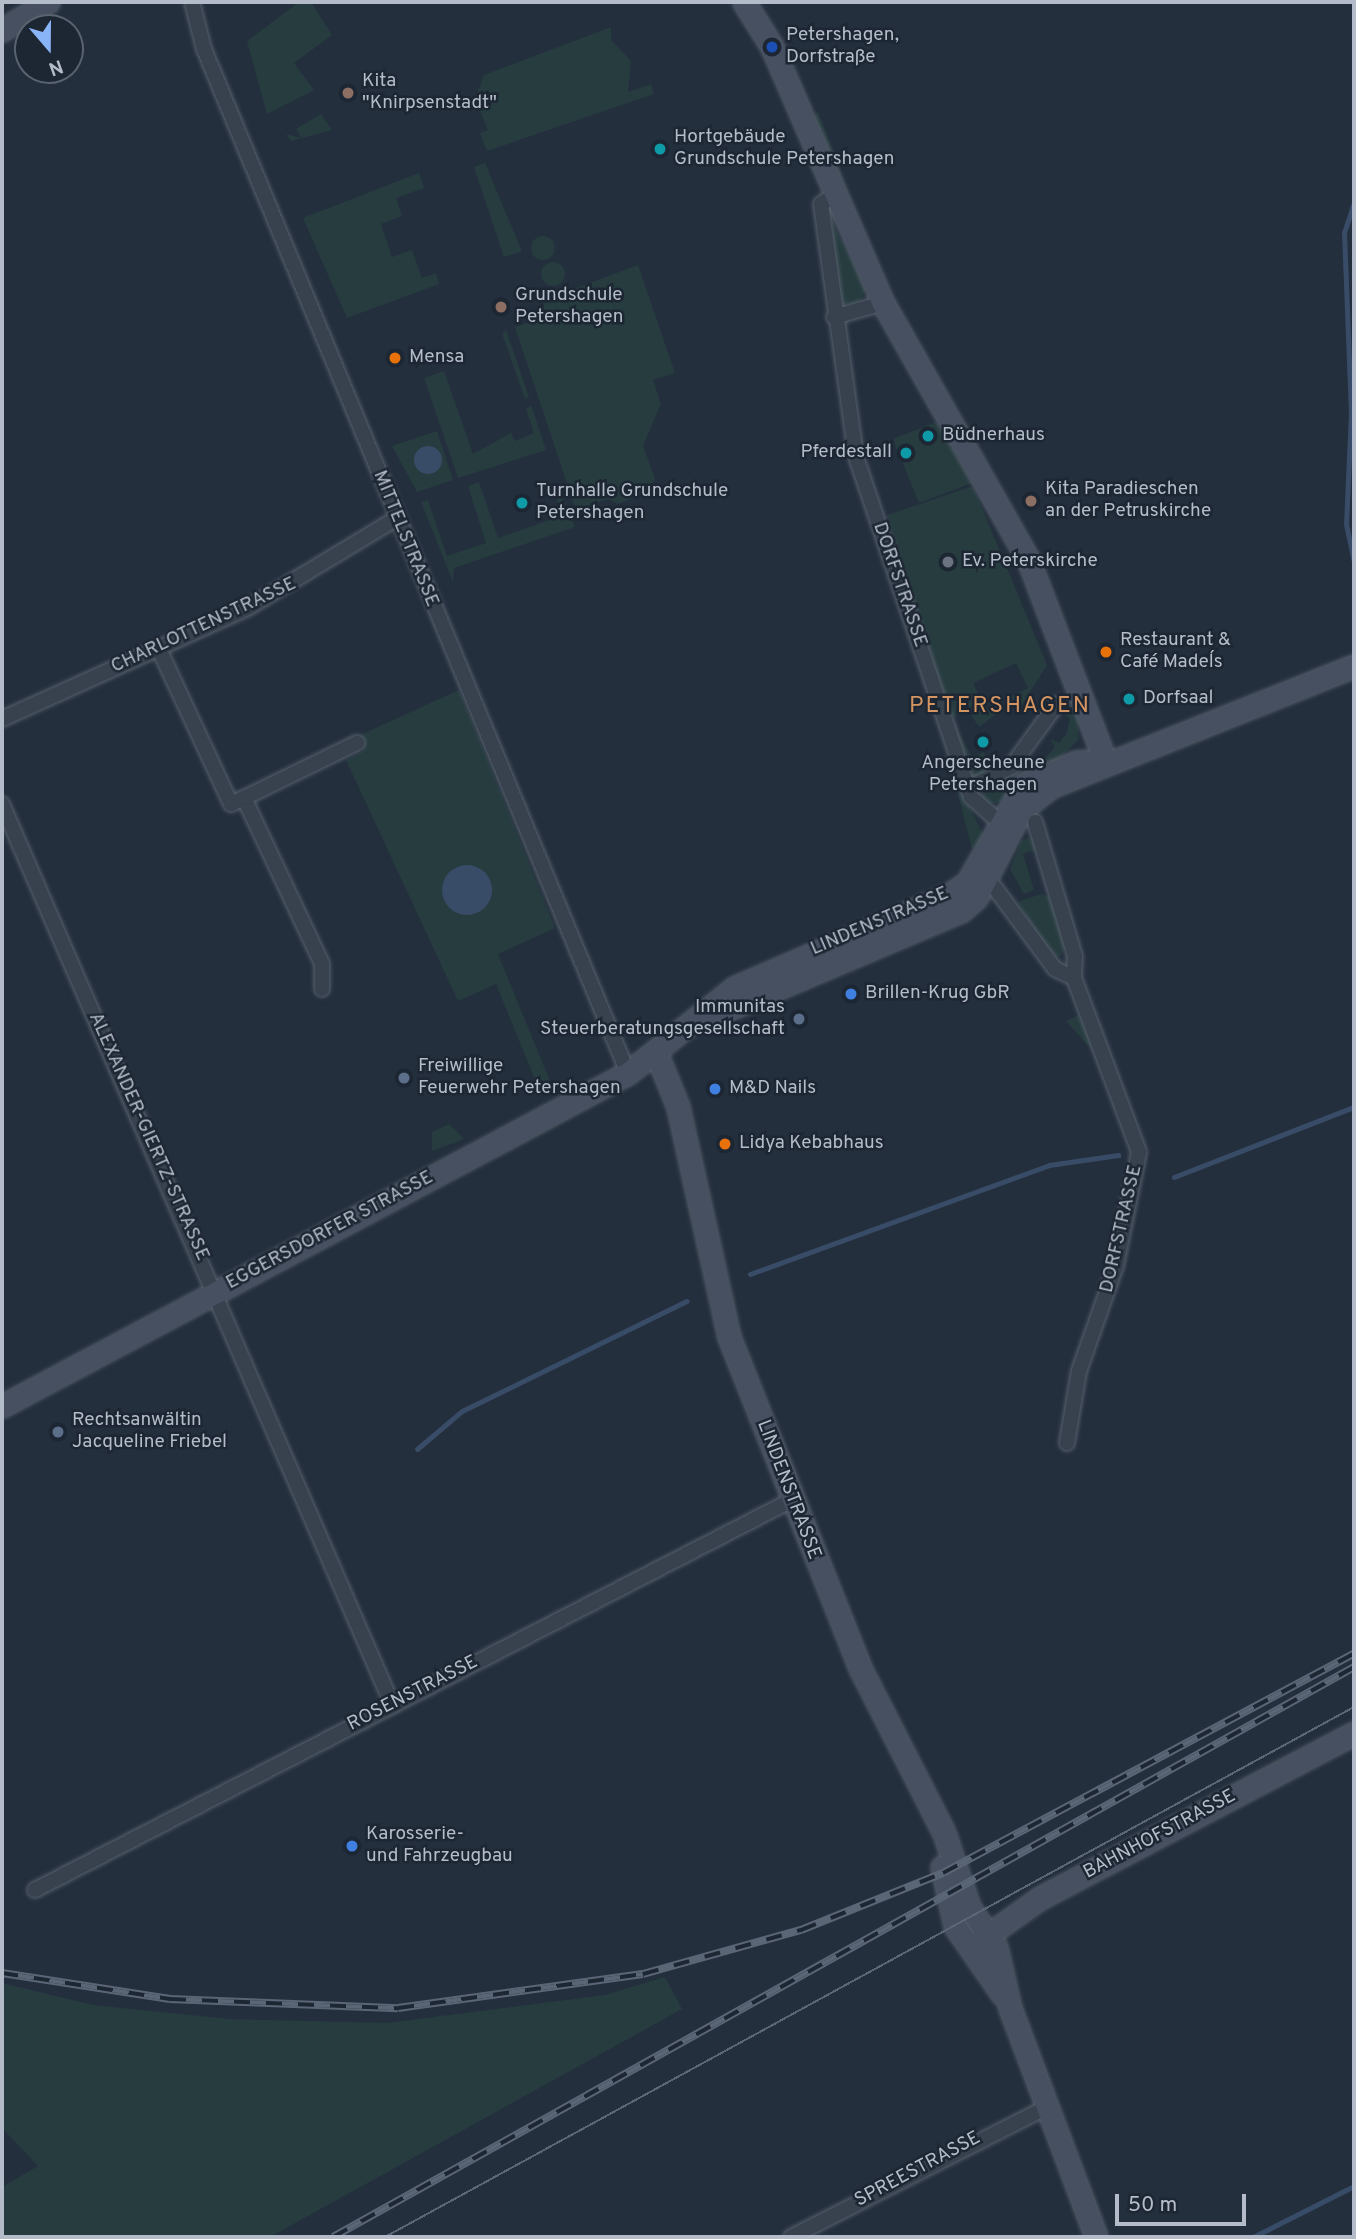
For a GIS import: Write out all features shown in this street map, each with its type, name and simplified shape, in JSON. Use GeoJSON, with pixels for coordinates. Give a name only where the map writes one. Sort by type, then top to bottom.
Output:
{"type":"FeatureCollection","features":[{"type":"Feature","properties":{"kind":"main road"},"geometry":{"type":"LineString","coordinates":[[2,30],[48,2]]}},
{"type":"Feature","properties":{"kind":"main road"},"geometry":{"type":"LineString","coordinates":[[742,2],[773,79],[808,136],[883,303],[1011,522],[1105,761]]}},
{"type":"Feature","properties":{"kind":"main road","name":"LINDENSTRASSE"},"geometry":{"type":"LineString","coordinates":[[1096,2237],[1010,2008],[980,1941],[950,1912],[929,1805],[859,1666],[792,1500],[720,1306],[678,1107],[657,1055],[702,1020],[734,988],[947,896],[983,872],[1024,784],[1076,762],[1105,761],[1354,666]]}},
{"type":"Feature","properties":{"kind":"main road","name":"EGGERSDORFER STRASSE"},"geometry":{"type":"LineString","coordinates":[[2,1406],[628,1073],[657,1055]]}},
{"type":"Feature","properties":{"kind":"main road","name":"BAHNHOFSTRASSE"},"geometry":{"type":"LineString","coordinates":[[980,1941],[1040,1898],[1354,1733]]}},
{"type":"Feature","properties":{"kind":"street","name":"MITTELSTRASSE"},"geometry":{"type":"LineString","coordinates":[[192,2],[204,48],[628,1073]]}},
{"type":"Feature","properties":{"kind":"street","name":"DORFSTRASSE"},"geometry":{"type":"LineString","coordinates":[[834,195],[821,204],[834,317],[856,457],[968,788],[1003,826]]}},
{"type":"Feature","properties":{"kind":"street"},"geometry":{"type":"LineString","coordinates":[[834,317],[883,303]]}},
{"type":"Feature","properties":{"kind":"street","name":"CHARLOTTENSTRASSE"},"geometry":{"type":"LineString","coordinates":[[2,719],[159,649],[310,575],[397,518]]}},
{"type":"Feature","properties":{"kind":"street"},"geometry":{"type":"LineString","coordinates":[[159,649],[231,804],[357,743]]}},
{"type":"Feature","properties":{"kind":"street"},"geometry":{"type":"LineString","coordinates":[[968,788],[1010,767],[1057,704]]}},
{"type":"Feature","properties":{"kind":"street"},"geometry":{"type":"LineString","coordinates":[[244,799],[322,964],[322,989]]}},
{"type":"Feature","properties":{"kind":"street","name":"ALEXANDER-GIERTZ-STRASSE"},"geometry":{"type":"LineString","coordinates":[[2,804],[216,1291],[392,1704]]}},
{"type":"Feature","properties":{"kind":"street","name":"DORFSTRASSE"},"geometry":{"type":"LineString","coordinates":[[1035,822],[1072,944],[1074,978],[1139,1152],[1112,1279],[1079,1371],[1067,1443]]}},
{"type":"Feature","properties":{"kind":"street"},"geometry":{"type":"LineString","coordinates":[[983,872],[1055,969],[1074,978]]}},
{"type":"Feature","properties":{"kind":"street","name":"ROSENSTRASSE"},"geometry":{"type":"LineString","coordinates":[[35,1890],[792,1500]]}},
{"type":"Feature","properties":{"kind":"street","name":"SPREESTRASSE"},"geometry":{"type":"LineString","coordinates":[[791,2237],[1047,2107]]}},
{"type":"Feature","properties":{"kind":"green space"},"geometry":{"type":"Polygon","coordinates":[[[299,2],[311,2],[332,35],[294,63],[314,90],[267,114],[247,41],[299,2]]]}},
{"type":"Feature","properties":{"kind":"green space"},"geometry":{"type":"Polygon","coordinates":[[[611,27],[611,40],[631,61],[628,92],[651,84],[654,94],[487,151],[480,133],[488,130],[475,99],[484,75],[611,27]]]}},
{"type":"Feature","properties":{"kind":"green space"},"geometry":{"type":"Polygon","coordinates":[[[818,112],[836,157],[845,184],[813,117],[818,112]]]}},
{"type":"Feature","properties":{"kind":"green space"},"geometry":{"type":"Polygon","coordinates":[[[321,114],[332,130],[291,141],[286,134],[301,138],[296,129],[321,114]]]}},
{"type":"Feature","properties":{"kind":"green space"},"geometry":{"type":"Polygon","coordinates":[[[485,163],[522,251],[504,257],[474,167],[485,163]]]}},
{"type":"Feature","properties":{"kind":"green space"},"geometry":{"type":"Polygon","coordinates":[[[419,173],[424,188],[396,198],[402,216],[381,224],[392,257],[412,250],[422,278],[436,273],[439,284],[347,318],[303,218],[419,173]]]}},
{"type":"Feature","properties":{"kind":"green space"},"geometry":{"type":"Polygon","coordinates":[[[832,221],[866,290],[858,304],[839,304],[832,221]]]}},
{"type":"Feature","properties":{"kind":"green space"},"geometry":{"type":"Polygon","coordinates":[[[543,236],[554,243],[555,248],[548,259],[543,260],[532,253],[531,248],[538,237],[543,236]]]}},
{"type":"Feature","properties":{"kind":"green space"},"geometry":{"type":"Polygon","coordinates":[[[553,262],[561,266],[565,274],[561,282],[553,286],[545,282],[541,274],[545,266],[553,262]]]}},
{"type":"Feature","properties":{"kind":"green space"},"geometry":{"type":"Polygon","coordinates":[[[638,265],[675,373],[653,380],[661,404],[643,446],[655,479],[648,492],[618,504],[608,499],[576,510],[515,327],[540,319],[544,300],[638,265]]]}},
{"type":"Feature","properties":{"kind":"green space"},"geometry":{"type":"Polygon","coordinates":[[[506,330],[529,397],[525,399],[502,334],[506,330]]]}},
{"type":"Feature","properties":{"kind":"green space"},"geometry":{"type":"Polygon","coordinates":[[[444,371],[473,454],[511,433],[515,441],[534,433],[526,409],[531,405],[546,450],[458,478],[424,378],[444,371]]]}},
{"type":"Feature","properties":{"kind":"green space"},"geometry":{"type":"Polygon","coordinates":[[[936,422],[972,483],[919,503],[893,439],[936,422]]]}},
{"type":"Feature","properties":{"kind":"green space"},"geometry":{"type":"Polygon","coordinates":[[[437,431],[453,480],[417,492],[392,446],[437,431]]]}},
{"type":"Feature","properties":{"kind":"green space"},"geometry":{"type":"Polygon","coordinates":[[[479,482],[498,538],[561,516],[555,493],[560,492],[575,527],[454,568],[453,582],[421,502],[428,500],[447,556],[486,543],[468,486],[479,482]]]}},
{"type":"Feature","properties":{"kind":"green space"},"geometry":{"type":"Polygon","coordinates":[[[973,486],[1047,665],[1022,705],[1008,697],[1028,688],[1016,663],[973,683],[985,708],[1000,701],[1003,709],[979,727],[967,709],[954,718],[949,712],[887,515],[973,486]]]}},
{"type":"Feature","properties":{"kind":"green space"},"geometry":{"type":"Polygon","coordinates":[[[1070,687],[1079,715],[1078,740],[1056,762],[1024,778],[1018,769],[1025,758],[1040,764],[1055,747],[1050,739],[1059,743],[1067,733],[1070,719],[1060,711],[1070,687]]]}},
{"type":"Feature","properties":{"kind":"green space"},"geometry":{"type":"Polygon","coordinates":[[[459,690],[555,928],[498,954],[552,1086],[540,1092],[496,984],[458,1001],[346,760],[363,751],[358,736],[459,690]]]}},
{"type":"Feature","properties":{"kind":"green space"},"geometry":{"type":"Polygon","coordinates":[[[948,713],[972,757],[984,752],[991,772],[972,778],[948,713]]]}},
{"type":"Feature","properties":{"kind":"green space"},"geometry":{"type":"Polygon","coordinates":[[[1012,773],[1019,781],[1002,802],[985,804],[978,797],[1012,773]]]}},
{"type":"Feature","properties":{"kind":"green space"},"geometry":{"type":"Polygon","coordinates":[[[962,793],[985,837],[972,849],[958,794],[962,793]]]}},
{"type":"Feature","properties":{"kind":"green space"},"geometry":{"type":"Polygon","coordinates":[[[1034,836],[1038,849],[1023,854],[1034,890],[1024,894],[1010,869],[1021,841],[1034,836]]]}},
{"type":"Feature","properties":{"kind":"green space"},"geometry":{"type":"Polygon","coordinates":[[[1041,894],[1051,897],[1066,946],[1060,957],[1051,954],[1017,902],[1041,894]]]}},
{"type":"Feature","properties":{"kind":"green space"},"geometry":{"type":"Polygon","coordinates":[[[1081,1014],[1096,1046],[1092,1050],[1066,1021],[1081,1014]]]}},
{"type":"Feature","properties":{"kind":"green space"},"geometry":{"type":"Polygon","coordinates":[[[449,1124],[464,1139],[432,1151],[432,1132],[449,1124]]]}},
{"type":"Feature","properties":{"kind":"green space"},"geometry":{"type":"Polygon","coordinates":[[[665,1977],[682,2009],[270,2237],[2,2237],[2,2187],[38,2166],[2,2128],[2,1983],[93,2005],[228,2019],[387,2023],[605,1995],[665,1977]]]}},
{"type":"Feature","properties":{"kind":"water"},"geometry":{"type":"Polygon","coordinates":[[[428,446],[438,450],[442,460],[438,470],[428,474],[418,470],[414,460],[418,450],[428,446]]]}},
{"type":"Feature","properties":{"kind":"water"},"geometry":{"type":"Polygon","coordinates":[[[467,865],[485,872],[492,890],[485,908],[467,915],[449,908],[442,890],[449,872],[467,865]]]}},
{"type":"Feature","properties":{"kind":"waterway"},"geometry":{"type":"LineString","coordinates":[[1354,202],[1344,232],[1351,411],[1346,524],[1354,563]]}},
{"type":"Feature","properties":{"kind":"waterway"},"geometry":{"type":"LineString","coordinates":[[1174,1177],[1354,1107]]}},
{"type":"Feature","properties":{"kind":"waterway"},"geometry":{"type":"LineString","coordinates":[[750,1274],[1049,1165],[1118,1155]]}},
{"type":"Feature","properties":{"kind":"waterway"},"geometry":{"type":"LineString","coordinates":[[417,1449],[462,1411],[687,1301]]}},
{"type":"Feature","properties":{"kind":"waterway"},"geometry":{"type":"LineString","coordinates":[[1253,2237],[1354,2186]]}},
{"type":"Feature","properties":{"kind":"tram line"},"geometry":{"type":"LineString","coordinates":[[385,2237],[1354,1707]]}},
{"type":"Feature","properties":{"kind":"railway"},"geometry":{"type":"LineString","coordinates":[[2,1973],[170,1999],[398,2008],[643,1974],[801,1930],[943,1873],[1354,1654]]}},
{"type":"Feature","properties":{"kind":"railway"},"geometry":{"type":"LineString","coordinates":[[333,2237],[1354,1667]]}},
{"type":"Feature","properties":{"kind":"place","name":"Petershagen, Dorfstraße"},"geometry":{"type":"Point","coordinates":[772,47]}},
{"type":"Feature","properties":{"kind":"place","name":"Kita \"Knirpsenstadt\""},"geometry":{"type":"Point","coordinates":[348,93]}},
{"type":"Feature","properties":{"kind":"place","name":"Hortgebäude Grundschule Petershagen"},"geometry":{"type":"Point","coordinates":[660,149]}},
{"type":"Feature","properties":{"kind":"place","name":"Grundschule Petershagen"},"geometry":{"type":"Point","coordinates":[501,307]}},
{"type":"Feature","properties":{"kind":"place","name":"Mensa"},"geometry":{"type":"Point","coordinates":[395,358]}},
{"type":"Feature","properties":{"kind":"place","name":"Büdnerhaus"},"geometry":{"type":"Point","coordinates":[928,436]}},
{"type":"Feature","properties":{"kind":"place","name":"Pferdestall"},"geometry":{"type":"Point","coordinates":[906,453]}},
{"type":"Feature","properties":{"kind":"place","name":"Kita Paradieschen an der Petruskirche"},"geometry":{"type":"Point","coordinates":[1031,501]}},
{"type":"Feature","properties":{"kind":"place","name":"Turnhalle Grundschule Petershagen"},"geometry":{"type":"Point","coordinates":[522,503]}},
{"type":"Feature","properties":{"kind":"place","name":"Ev. Peterskirche"},"geometry":{"type":"Point","coordinates":[948,562]}},
{"type":"Feature","properties":{"kind":"place","name":"Restaurant & Café Madel´s"},"geometry":{"type":"Point","coordinates":[1106,652]}},
{"type":"Feature","properties":{"kind":"place","name":"Dorfsaal"},"geometry":{"type":"Point","coordinates":[1129,699]}},
{"type":"Feature","properties":{"kind":"place","name":"Angerscheune Petershagen"},"geometry":{"type":"Point","coordinates":[983,742]}},
{"type":"Feature","properties":{"kind":"place","name":"Brillen-Krug GbR"},"geometry":{"type":"Point","coordinates":[851,994]}},
{"type":"Feature","properties":{"kind":"place","name":"Immunitas Steuerberatungsgesellschaft"},"geometry":{"type":"Point","coordinates":[799,1019]}},
{"type":"Feature","properties":{"kind":"place","name":"Freiwillige Feuerwehr Petershagen"},"geometry":{"type":"Point","coordinates":[404,1078]}},
{"type":"Feature","properties":{"kind":"place","name":"M&D Nails"},"geometry":{"type":"Point","coordinates":[715,1089]}},
{"type":"Feature","properties":{"kind":"place","name":"Lidya Kebabhaus"},"geometry":{"type":"Point","coordinates":[725,1144]}},
{"type":"Feature","properties":{"kind":"place","name":"Rechtsanwältin Jacqueline Friebel"},"geometry":{"type":"Point","coordinates":[58,1432]}},
{"type":"Feature","properties":{"kind":"place","name":"Karosserie- und Fahrzeugbau"},"geometry":{"type":"Point","coordinates":[352,1846]}},
{"type":"Feature","properties":{"kind":"district","name":"PETERSHAGEN"},"geometry":{"type":"Point","coordinates":[1000,707]}}]}
